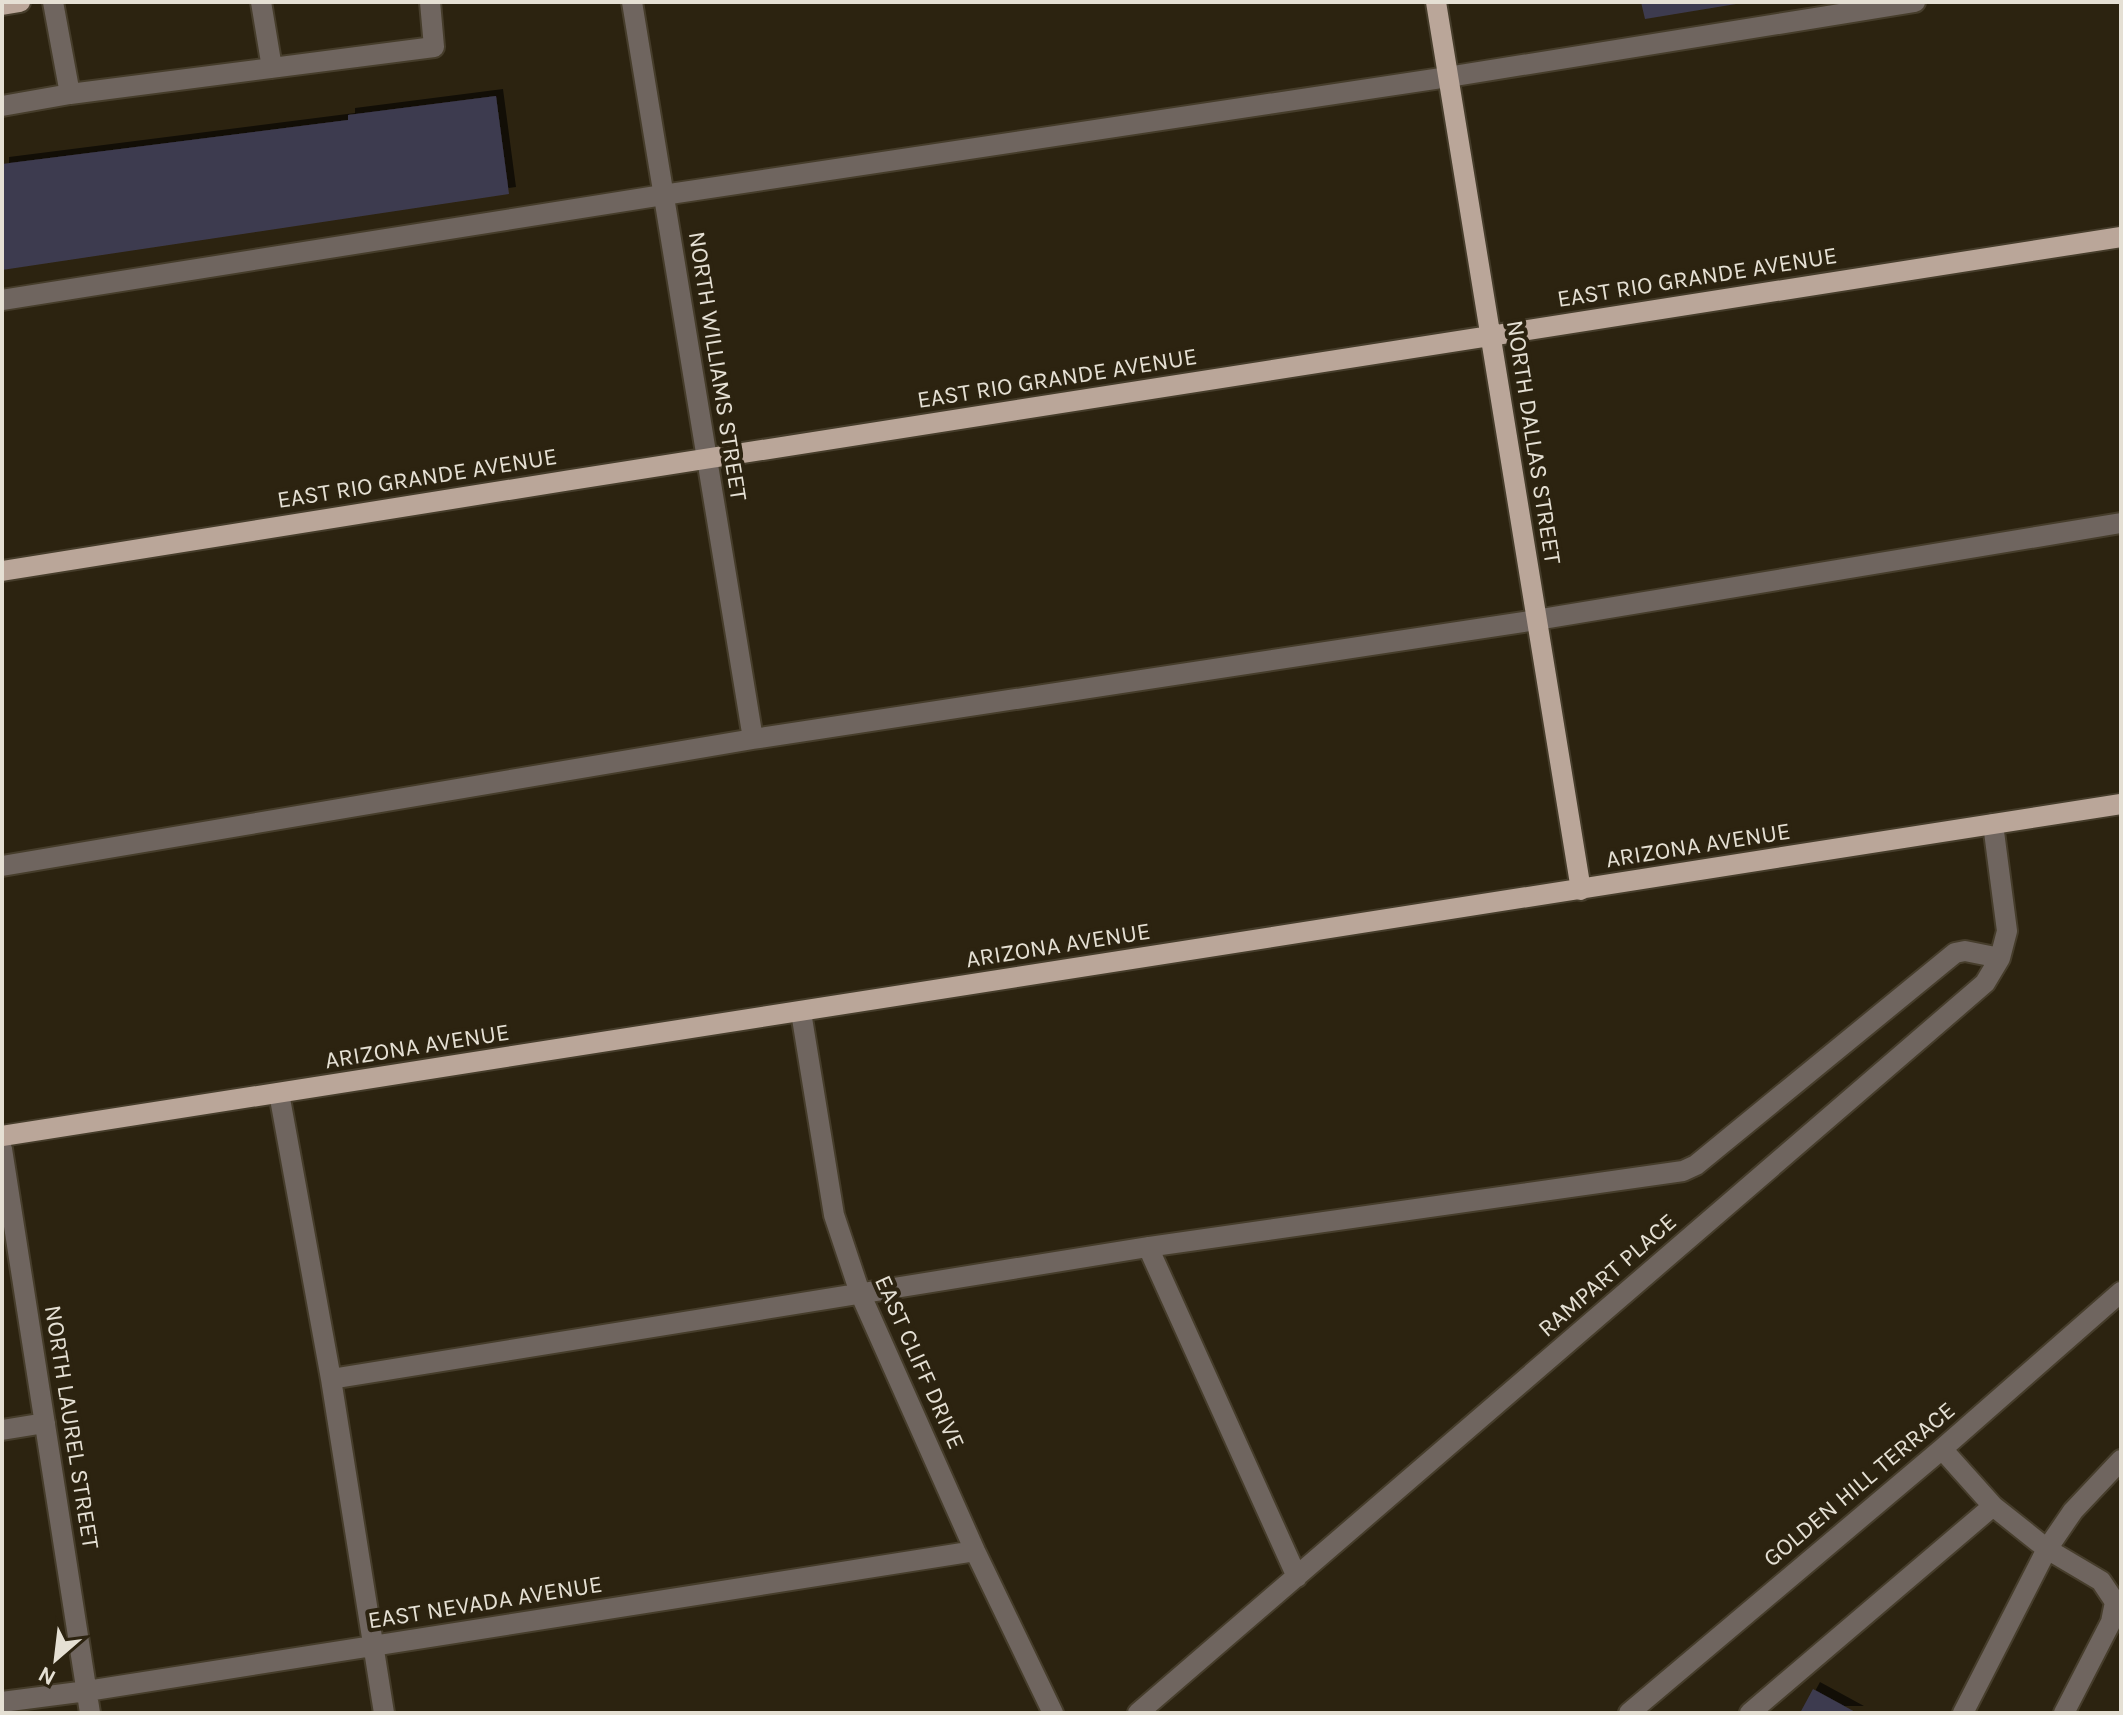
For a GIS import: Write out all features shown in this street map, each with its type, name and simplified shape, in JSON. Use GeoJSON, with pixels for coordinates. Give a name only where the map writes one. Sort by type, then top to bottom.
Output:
{"type":"FeatureCollection","features":[{"type":"Feature","properties":{"kind":"main road"},"geometry":{"type":"LineString","coordinates":[[2,5],[20,2]]}},
{"type":"Feature","properties":{"kind":"main road","name":"NORTH DALLAS STREET"},"geometry":{"type":"LineString","coordinates":[[1436,2],[1581,890]]}},
{"type":"Feature","properties":{"kind":"main road","name":"EAST RIO GRANDE AVENUE"},"geometry":{"type":"LineString","coordinates":[[2,571],[706,457],[2121,237]]}},
{"type":"Feature","properties":{"kind":"main road","name":"ARIZONA AVENUE"},"geometry":{"type":"LineString","coordinates":[[2,1136],[2121,804]]}},
{"type":"Feature","properties":{"kind":"street"},"geometry":{"type":"LineString","coordinates":[[53,2],[70,94]]}},
{"type":"Feature","properties":{"kind":"street"},"geometry":{"type":"LineString","coordinates":[[261,2],[272,68]]}},
{"type":"Feature","properties":{"kind":"street"},"geometry":{"type":"LineString","coordinates":[[2,106],[70,94],[434,47],[430,2]]}},
{"type":"Feature","properties":{"kind":"street","name":"NORTH WILLIAMS STREET"},"geometry":{"type":"LineString","coordinates":[[632,2],[753,739]]}},
{"type":"Feature","properties":{"kind":"street"},"geometry":{"type":"LineString","coordinates":[[2,300],[1915,2]]}},
{"type":"Feature","properties":{"kind":"street"},"geometry":{"type":"LineString","coordinates":[[2,866],[753,739],[1536,620],[2121,523]]}},
{"type":"Feature","properties":{"kind":"street","name":"RAMPART PLACE"},"geometry":{"type":"LineString","coordinates":[[1138,1713],[1985,983],[2000,958],[2007,931],[1993,824]]}},
{"type":"Feature","properties":{"kind":"street"},"geometry":{"type":"LineString","coordinates":[[331,1379],[1148,1247],[1683,1171],[1696,1165],[1955,953],[1965,951],[2000,958]]}},
{"type":"Feature","properties":{"kind":"street","name":"EAST CLIFF DRIVE"},"geometry":{"type":"LineString","coordinates":[[801,1012],[834,1215],[860,1293],[975,1551],[1053,1713]]}},
{"type":"Feature","properties":{"kind":"street"},"geometry":{"type":"LineString","coordinates":[[279,1093],[331,1379],[384,1713]]}},
{"type":"Feature","properties":{"kind":"street","name":"NORTH LAUREL STREET"},"geometry":{"type":"LineString","coordinates":[[2,1149],[90,1713]]}},
{"type":"Feature","properties":{"kind":"street"},"geometry":{"type":"LineString","coordinates":[[1148,1247],[1297,1577]]}},
{"type":"Feature","properties":{"kind":"street","name":"GOLDEN HILL TERRACE"},"geometry":{"type":"LineString","coordinates":[[1629,1713],[1942,1449],[2121,1292]]}},
{"type":"Feature","properties":{"kind":"street"},"geometry":{"type":"LineString","coordinates":[[2,1430],[45,1423]]}},
{"type":"Feature","properties":{"kind":"street"},"geometry":{"type":"LineString","coordinates":[[1942,1449],[1993,1506],[2047,1549],[2101,1581],[2115,1602],[2111,1622],[2064,1713]]}},
{"type":"Feature","properties":{"kind":"street"},"geometry":{"type":"LineString","coordinates":[[1963,1713],[2047,1549],[2073,1511],[2121,1460]]}},
{"type":"Feature","properties":{"kind":"street"},"geometry":{"type":"LineString","coordinates":[[1750,1713],[1993,1506]]}},
{"type":"Feature","properties":{"kind":"street","name":"EAST NEVADA AVENUE"},"geometry":{"type":"LineString","coordinates":[[2,1702],[975,1551]]}},
{"type":"Feature","properties":{"kind":"building"},"geometry":{"type":"Polygon","coordinates":[[[1641,2],[1736,2],[1736,4],[1645,19],[1641,2]]]}},
{"type":"Feature","properties":{"kind":"building"},"geometry":{"type":"Polygon","coordinates":[[[496,96],[509,194],[2,270],[2,164],[348,120],[348,115],[496,96]]]}},
{"type":"Feature","properties":{"kind":"building"},"geometry":{"type":"Polygon","coordinates":[[[1813,1689],[1857,1713],[1800,1713],[1813,1689]]]}}]}
